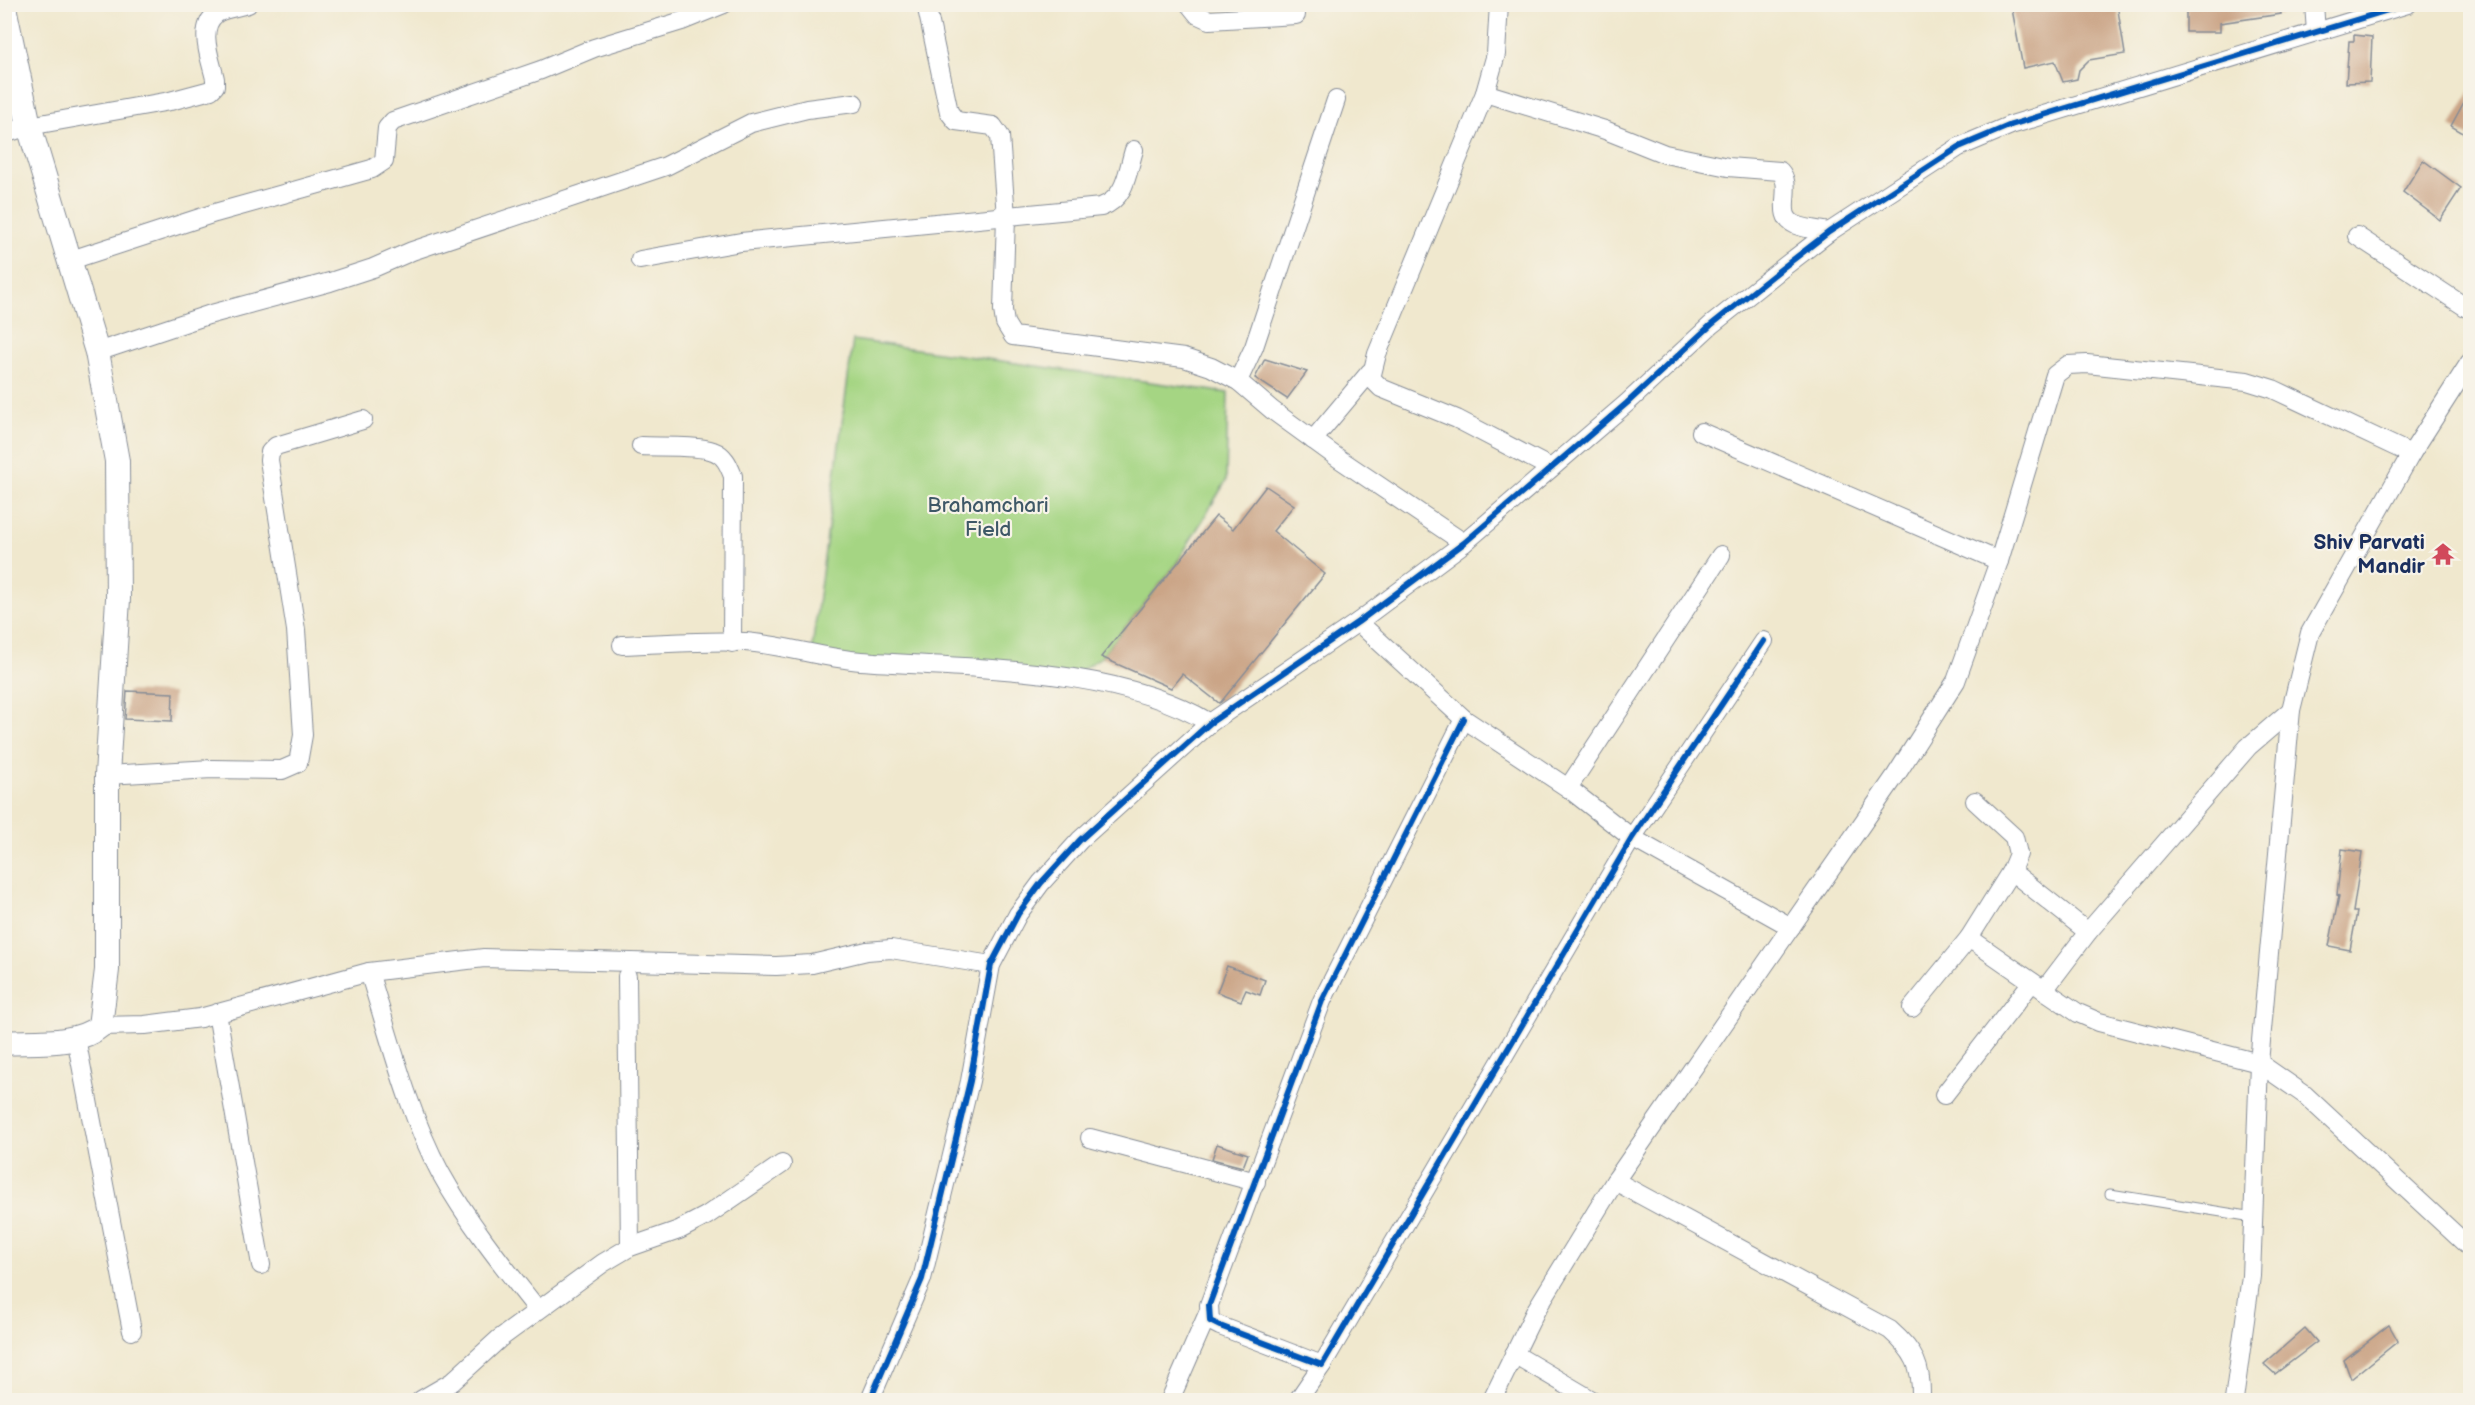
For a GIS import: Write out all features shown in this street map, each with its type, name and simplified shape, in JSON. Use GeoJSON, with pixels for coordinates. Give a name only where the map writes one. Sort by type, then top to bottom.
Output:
{"type":"FeatureCollection","features":[{"type":"Feature","properties":{"kind":"street"},"geometry":{"type":"LineString","coordinates":[[4,134],[29,126],[170,101],[211,90],[215,86],[215,79],[206,34],[209,22],[217,13],[248,4]]}},
{"type":"Feature","properties":{"kind":"street"},"geometry":{"type":"LineString","coordinates":[[71,260],[215,213],[372,169],[384,161],[387,128],[393,121],[541,70],[594,48],[682,21],[724,4]]}},
{"type":"Feature","properties":{"kind":"street"},"geometry":{"type":"LineString","coordinates":[[926,4],[949,112],[956,121],[993,126],[1000,136],[1006,217],[1004,310],[1005,323],[1013,336],[1184,358],[1211,367],[1238,381],[1313,440],[1464,543]]}},
{"type":"Feature","properties":{"kind":"street"},"geometry":{"type":"LineString","coordinates":[[1189,4],[1198,15],[1209,20],[1296,15]]}},
{"type":"Feature","properties":{"kind":"street"},"geometry":{"type":"LineString","coordinates":[[1313,440],[1370,372],[1485,93],[1496,54],[1499,4]]}},
{"type":"Feature","properties":{"kind":"street"},"geometry":{"type":"LineString","coordinates":[[2314,4],[2316,32]]}},
{"type":"Feature","properties":{"kind":"street"},"geometry":{"type":"LineString","coordinates":[[870,1401],[922,1279],[957,1139],[991,965],[1018,914],[1080,840],[1210,723],[1358,622],[1464,543],[1627,403],[1711,325],[1829,232],[1959,147],[1987,134],[2408,4]]}},
{"type":"Feature","properties":{"kind":"street"},"geometry":{"type":"LineString","coordinates":[[4,7],[29,126],[97,352],[117,461],[118,599],[107,776],[107,970],[100,1026]]}},
{"type":"Feature","properties":{"kind":"street"},"geometry":{"type":"LineString","coordinates":[[1485,93],[1605,130],[1665,154],[1728,167],[1780,171],[1786,178],[1788,186],[1784,208],[1787,219],[1796,225],[1829,232]]}},
{"type":"Feature","properties":{"kind":"street"},"geometry":{"type":"LineString","coordinates":[[1238,381],[1254,347],[1336,100]]}},
{"type":"Feature","properties":{"kind":"street"},"geometry":{"type":"LineString","coordinates":[[97,352],[208,315],[362,272],[412,251],[666,166],[751,123],[807,109],[854,103]]}},
{"type":"Feature","properties":{"kind":"street"},"geometry":{"type":"LineString","coordinates":[[640,260],[741,242],[1101,207],[1112,203],[1120,195],[1134,150]]}},
{"type":"Feature","properties":{"kind":"street"},"geometry":{"type":"LineString","coordinates":[[2357,236],[2470,310]]}},
{"type":"Feature","properties":{"kind":"street"},"geometry":{"type":"LineString","coordinates":[[2234,1401],[2251,1276],[2259,1063],[2291,710],[2310,633],[2411,454],[2470,362]]}},
{"type":"Feature","properties":{"kind":"street"},"geometry":{"type":"LineString","coordinates":[[1492,1401],[1536,1310],[1615,1181],[1896,775],[1956,681],[1999,561],[2049,388],[2055,375],[2068,365],[2087,364],[2247,381],[2273,389],[2411,454]]}},
{"type":"Feature","properties":{"kind":"street"},"geometry":{"type":"LineString","coordinates":[[1370,372],[1374,382],[1381,388],[1457,419],[1551,468]]}},
{"type":"Feature","properties":{"kind":"street"},"geometry":{"type":"LineString","coordinates":[[107,776],[212,769],[282,770],[298,763],[303,735],[296,630],[269,460],[270,452],[276,446],[363,420]]}},
{"type":"Feature","properties":{"kind":"street"},"geometry":{"type":"LineString","coordinates":[[1701,432],[1999,561]]}},
{"type":"Feature","properties":{"kind":"street"},"geometry":{"type":"LineString","coordinates":[[641,446],[713,450],[726,459],[730,467],[733,476],[732,643]]}},
{"type":"Feature","properties":{"kind":"street"},"geometry":{"type":"LineString","coordinates":[[1568,788],[1721,555]]}},
{"type":"Feature","properties":{"kind":"street"},"geometry":{"type":"LineString","coordinates":[[1358,622],[1464,719],[1568,788],[1632,837],[1791,927]]}},
{"type":"Feature","properties":{"kind":"street"},"geometry":{"type":"LineString","coordinates":[[1298,1401],[1322,1365],[1632,837],[1764,641]]}},
{"type":"Feature","properties":{"kind":"street"},"geometry":{"type":"LineString","coordinates":[[622,645],[746,642],[847,660],[1071,678],[1153,696],[1186,709],[1210,723]]}},
{"type":"Feature","properties":{"kind":"street"},"geometry":{"type":"LineString","coordinates":[[1944,1095],[2248,747],[2291,710]]}},
{"type":"Feature","properties":{"kind":"street"},"geometry":{"type":"LineString","coordinates":[[1170,1401],[1208,1313],[1322,1001],[1464,719]]}},
{"type":"Feature","properties":{"kind":"street"},"geometry":{"type":"LineString","coordinates":[[1912,1008],[1969,938],[2011,871],[2018,854],[2014,837],[1975,801]]}},
{"type":"Feature","properties":{"kind":"street"},"geometry":{"type":"LineString","coordinates":[[2011,871],[2088,932]]}},
{"type":"Feature","properties":{"kind":"street"},"geometry":{"type":"LineString","coordinates":[[1969,938],[2078,1013],[2099,1022],[2259,1063],[2305,1095],[2470,1248]]}},
{"type":"Feature","properties":{"kind":"street"},"geometry":{"type":"LineString","coordinates":[[4,1042],[76,1038],[93,1032],[100,1026],[145,1025],[200,1018],[369,972],[483,958],[776,966],[812,964],[891,949],[991,965]]}},
{"type":"Feature","properties":{"kind":"street"},"geometry":{"type":"LineString","coordinates":[[369,972],[415,1115],[440,1172],[489,1247],[538,1310]]}},
{"type":"Feature","properties":{"kind":"street"},"geometry":{"type":"LineString","coordinates":[[627,976],[630,1247]]}},
{"type":"Feature","properties":{"kind":"street"},"geometry":{"type":"LineString","coordinates":[[217,1013],[261,1265]]}},
{"type":"Feature","properties":{"kind":"street"},"geometry":{"type":"LineString","coordinates":[[76,1038],[132,1331]]}},
{"type":"Feature","properties":{"kind":"street"},"geometry":{"type":"LineString","coordinates":[[1090,1138],[1256,1182]]}},
{"type":"Feature","properties":{"kind":"street"},"geometry":{"type":"LineString","coordinates":[[421,1401],[452,1382],[500,1339],[603,1263],[630,1247],[679,1230],[706,1216],[782,1164]]}},
{"type":"Feature","properties":{"kind":"street"},"geometry":{"type":"LineString","coordinates":[[1615,1181],[1890,1330],[1908,1346],[1920,1367],[1921,1401]]}},
{"type":"Feature","properties":{"kind":"street"},"geometry":{"type":"LineString","coordinates":[[1208,1313],[1210,1321],[1220,1326],[1322,1365]]}},
{"type":"Feature","properties":{"kind":"street"},"geometry":{"type":"LineString","coordinates":[[1514,1354],[1592,1401]]}},
{"type":"Feature","properties":{"kind":"lane"},"geometry":{"type":"LineString","coordinates":[[2110,1194],[2253,1217]]}},
{"type":"Feature","properties":{"kind":"green space","name":"Brahamchari Field"},"geometry":{"type":"Polygon","coordinates":[[[853,340],[1228,393],[1226,481],[1175,566],[1101,657],[1071,677],[811,656],[853,340]]]}},
{"type":"Feature","properties":{"kind":"building"},"geometry":{"type":"Polygon","coordinates":[[[2040,4],[2117,4],[2125,54],[2089,60],[2079,70],[2077,79],[2063,82],[2055,61],[2023,68],[2012,9],[2040,4]]]}},
{"type":"Feature","properties":{"kind":"building"},"geometry":{"type":"Polygon","coordinates":[[[2280,4],[2281,14],[2220,23],[2220,32],[2186,32],[2186,6],[2280,4]]]}},
{"type":"Feature","properties":{"kind":"building"},"geometry":{"type":"Polygon","coordinates":[[[2354,35],[2372,37],[2370,82],[2346,83],[2349,41],[2354,41],[2354,35]]]}},
{"type":"Feature","properties":{"kind":"building"},"geometry":{"type":"Polygon","coordinates":[[[2470,91],[2470,137],[2451,126],[2470,91]]]}},
{"type":"Feature","properties":{"kind":"building"},"geometry":{"type":"Polygon","coordinates":[[[2423,160],[2461,188],[2440,220],[2403,192],[2423,160]]]}},
{"type":"Feature","properties":{"kind":"building"},"geometry":{"type":"Polygon","coordinates":[[[1265,359],[1307,372],[1287,399],[1255,378],[1265,359]]]}},
{"type":"Feature","properties":{"kind":"building"},"geometry":{"type":"Polygon","coordinates":[[[1266,486],[1294,505],[1273,531],[1325,574],[1221,702],[1219,703],[1182,674],[1171,688],[1101,657],[1216,516],[1233,529],[1266,486]]]}},
{"type":"Feature","properties":{"kind":"building"},"geometry":{"type":"Polygon","coordinates":[[[127,691],[173,693],[172,721],[125,719],[127,691]]]}},
{"type":"Feature","properties":{"kind":"building"},"geometry":{"type":"Polygon","coordinates":[[[2342,849],[2362,852],[2353,912],[2357,912],[2350,950],[2329,946],[2339,896],[2337,895],[2342,849]]]}},
{"type":"Feature","properties":{"kind":"building"},"geometry":{"type":"Polygon","coordinates":[[[1227,966],[1265,980],[1260,995],[1246,990],[1241,1001],[1217,992],[1227,966]]]}},
{"type":"Feature","properties":{"kind":"building"},"geometry":{"type":"Polygon","coordinates":[[[1217,1144],[1248,1154],[1243,1167],[1212,1159],[1217,1144]]]}},
{"type":"Feature","properties":{"kind":"building"},"geometry":{"type":"Polygon","coordinates":[[[2389,1325],[2398,1341],[2351,1379],[2344,1360],[2389,1325]]]}},
{"type":"Feature","properties":{"kind":"building"},"geometry":{"type":"Polygon","coordinates":[[[2305,1328],[2317,1342],[2275,1374],[2264,1364],[2305,1328]]]}},
{"type":"Feature","properties":{"kind":"cycle path"},"geometry":{"type":"LineString","coordinates":[[870,1400],[922,1279],[970,1081],[991,965],[1018,914],[1041,883],[1080,840],[1210,723],[1358,622],[1464,543],[1627,403],[1711,325],[1785,266],[1829,232],[1959,147],[2011,125],[2408,4]]}},
{"type":"Feature","properties":{"kind":"cycle path"},"geometry":{"type":"LineString","coordinates":[[1464,719],[1322,1001],[1209,1305],[1210,1321],[1322,1365],[1632,838],[1764,641]]}},
{"type":"Feature","properties":{"kind":"place","name":"Shiv Parvati Mandir"},"geometry":{"type":"Point","coordinates":[2443,554]}}]}
